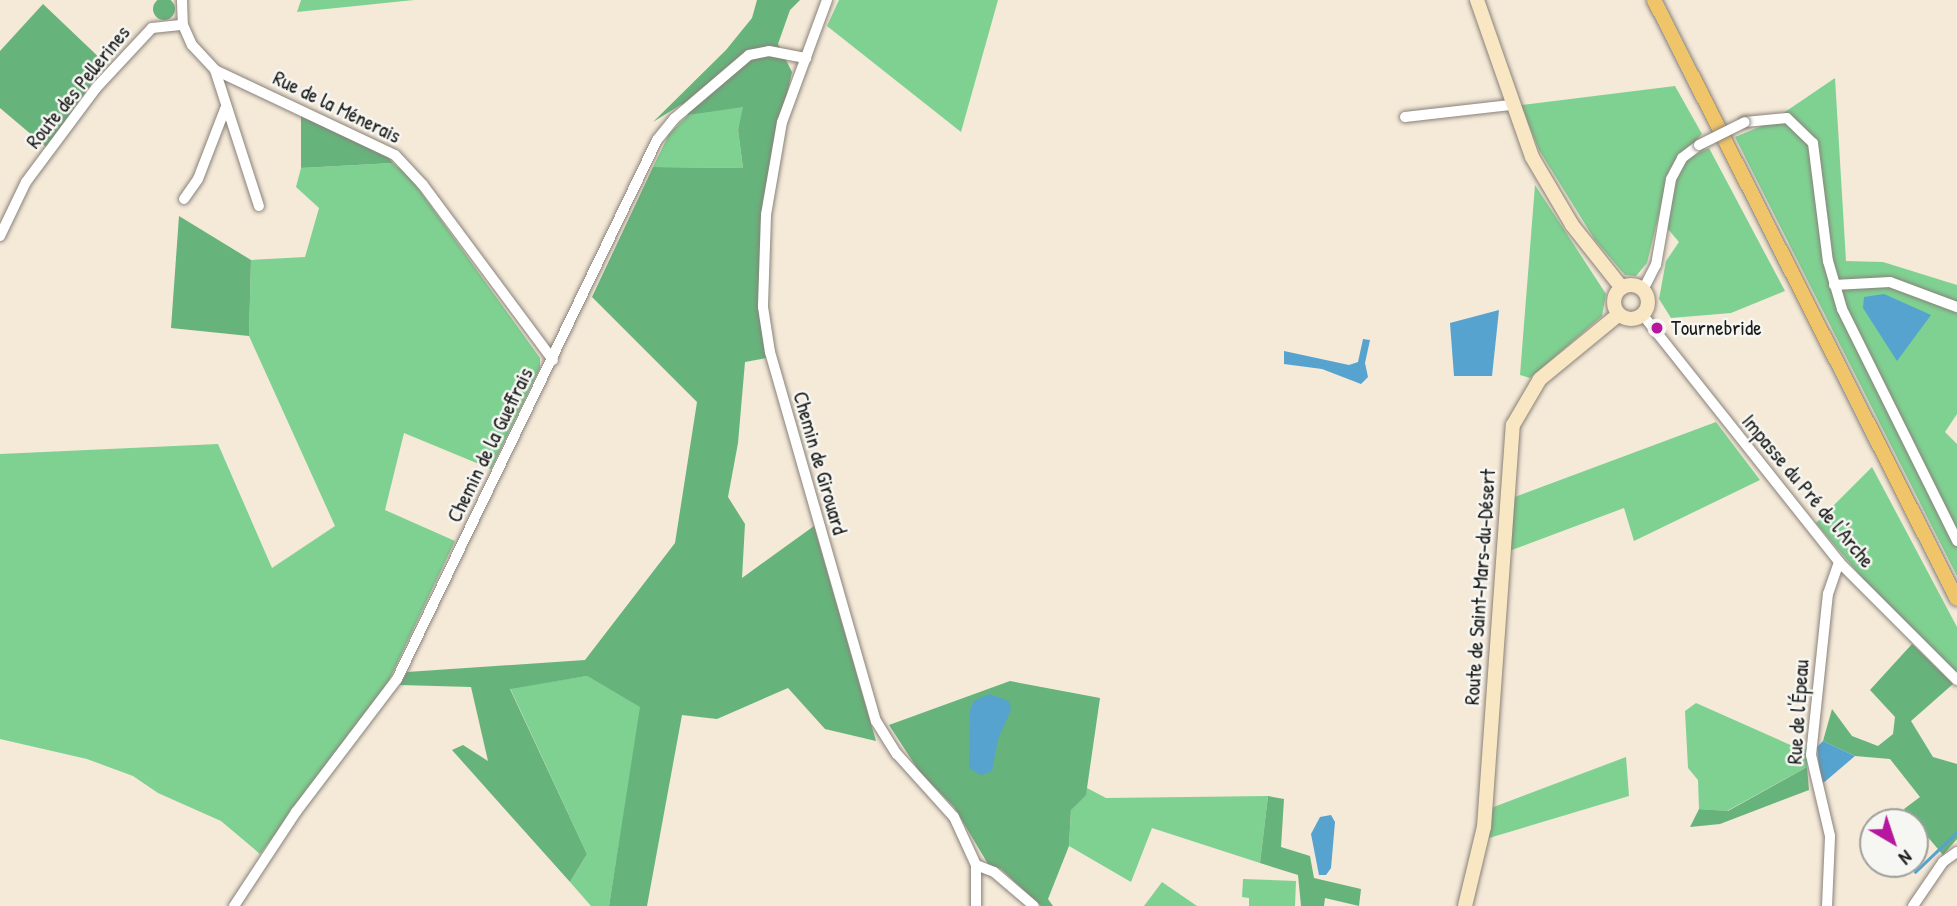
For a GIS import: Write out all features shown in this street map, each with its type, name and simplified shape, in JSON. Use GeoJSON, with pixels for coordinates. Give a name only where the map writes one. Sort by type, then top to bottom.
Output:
{"type":"FeatureCollection","features":[{"type":"Feature","properties":{"kind":"main road"},"geometry":{"type":"LineString","coordinates":[[1477,0],[1510,105],[1552,192],[1622,288]]}},
{"type":"Feature","properties":{"kind":"main road"},"geometry":{"type":"LineString","coordinates":[[1654,0],[1957,599]]}},
{"type":"Feature","properties":{"kind":"main road"},"geometry":{"type":"LineString","coordinates":[[1633,285],[1643,290],[1648,305],[1642,314],[1628,318],[1619,314],[1615,297],[1622,288],[1633,285]]}},
{"type":"Feature","properties":{"kind":"main road","name":"Route de Saint-Mars-du-Désert"},"geometry":{"type":"LineString","coordinates":[[1465,906],[1485,818],[1513,425],[1540,379],[1619,314]]}},
{"type":"Feature","properties":{"kind":"street","name":"Rue de la Ménerais"},"geometry":{"type":"LineString","coordinates":[[182,0],[183,25],[198,56],[215,70],[395,155],[424,185],[543,353],[553,360]]}},
{"type":"Feature","properties":{"kind":"street","name":"Chemin de Girouard"},"geometry":{"type":"LineString","coordinates":[[827,0],[782,122],[766,215],[763,307],[770,352],[876,722],[897,754],[954,817],[976,866],[976,906]]}},
{"type":"Feature","properties":{"kind":"street","name":"Route des Pellerines"},"geometry":{"type":"LineString","coordinates":[[0,236],[26,182],[96,88],[152,29],[183,25]]}},
{"type":"Feature","properties":{"kind":"street","name":"Chemin de la Gueffrais"},"geometry":{"type":"LineString","coordinates":[[234,906],[296,812],[397,679],[666,128],[749,55],[769,51],[806,58]]}},
{"type":"Feature","properties":{"kind":"street"},"geometry":{"type":"LineString","coordinates":[[215,70],[224,93],[225,109],[259,206]]}},
{"type":"Feature","properties":{"kind":"street"},"geometry":{"type":"LineString","coordinates":[[224,93],[241,82]]}},
{"type":"Feature","properties":{"kind":"street"},"geometry":{"type":"LineString","coordinates":[[1405,117],[1510,105]]}},
{"type":"Feature","properties":{"kind":"street"},"geometry":{"type":"LineString","coordinates":[[184,199],[198,179],[225,109]]}},
{"type":"Feature","properties":{"kind":"street"},"geometry":{"type":"LineString","coordinates":[[1643,290],[1656,265],[1671,179],[1682,158],[1699,145],[1745,122],[1787,118],[1813,143],[1834,285],[1857,345],[1957,541]]}},
{"type":"Feature","properties":{"kind":"street"},"geometry":{"type":"LineString","coordinates":[[1834,285],[1897,283],[1957,307]]}},
{"type":"Feature","properties":{"kind":"street","name":"Impasse du Pré de l'Arche"},"geometry":{"type":"LineString","coordinates":[[1642,314],[1839,562],[1957,680]]}},
{"type":"Feature","properties":{"kind":"street","name":"Rue de l'Épeau"},"geometry":{"type":"LineString","coordinates":[[1827,906],[1830,836],[1811,755],[1828,594],[1839,562]]}},
{"type":"Feature","properties":{"kind":"street"},"geometry":{"type":"LineString","coordinates":[[1913,906],[1943,862],[1957,852]]}},
{"type":"Feature","properties":{"kind":"street"},"geometry":{"type":"LineString","coordinates":[[976,866],[994,872],[1034,906]]}},
{"type":"Feature","properties":{"kind":"green space"},"geometry":{"type":"Polygon","coordinates":[[[164,-2],[172,1],[175,9],[172,17],[164,20],[156,17],[153,9],[156,1],[164,-2]]]}},
{"type":"Feature","properties":{"kind":"green space"},"geometry":{"type":"Polygon","coordinates":[[[301,0],[414,0],[297,12],[301,0]]]}},
{"type":"Feature","properties":{"kind":"green space"},"geometry":{"type":"Polygon","coordinates":[[[757,0],[800,0],[790,10],[778,44],[792,72],[766,187],[759,315],[766,358],[745,362],[738,443],[728,497],[745,524],[742,578],[814,526],[876,741],[825,729],[788,688],[717,719],[682,715],[647,906],[609,906],[640,707],[587,676],[510,689],[587,854],[570,882],[452,750],[463,745],[488,761],[471,687],[400,685],[407,672],[585,660],[675,543],[697,402],[592,297],[653,167],[743,168],[738,130],[743,107],[688,115],[682,104],[653,122],[726,50],[752,18],[757,0]]]}},
{"type":"Feature","properties":{"kind":"green space"},"geometry":{"type":"Polygon","coordinates":[[[839,0],[998,0],[961,132],[827,26],[839,0]]]}},
{"type":"Feature","properties":{"kind":"green space"},"geometry":{"type":"Polygon","coordinates":[[[43,4],[106,64],[46,147],[0,108],[0,51],[43,4]]]}},
{"type":"Feature","properties":{"kind":"green space"},"geometry":{"type":"Polygon","coordinates":[[[1835,78],[1846,261],[1883,262],[1957,285],[1957,414],[1945,432],[1957,444],[1957,576],[1735,137],[1769,123],[1835,78]]]}},
{"type":"Feature","properties":{"kind":"green space"},"geometry":{"type":"Polygon","coordinates":[[[1675,86],[1702,134],[1670,169],[1647,263],[1636,276],[1625,275],[1595,240],[1539,150],[1521,105],[1675,86]]]}},
{"type":"Feature","properties":{"kind":"green space"},"geometry":{"type":"Polygon","coordinates":[[[744,107],[738,130],[743,168],[653,167],[669,134],[688,115],[744,107]]]}},
{"type":"Feature","properties":{"kind":"green space"},"geometry":{"type":"Polygon","coordinates":[[[301,115],[388,157],[393,163],[301,168],[301,115]]]}},
{"type":"Feature","properties":{"kind":"green space"},"geometry":{"type":"Polygon","coordinates":[[[1709,148],[1785,291],[1731,313],[1671,318],[1659,299],[1666,261],[1679,242],[1667,228],[1674,180],[1686,160],[1709,148]]]}},
{"type":"Feature","properties":{"kind":"green space"},"geometry":{"type":"Polygon","coordinates":[[[393,163],[410,177],[540,358],[540,368],[491,469],[404,433],[385,510],[455,541],[384,691],[260,854],[221,821],[158,793],[133,776],[87,759],[0,739],[0,454],[218,444],[272,568],[335,526],[249,336],[251,260],[305,257],[319,208],[296,187],[301,168],[393,163]]]}},
{"type":"Feature","properties":{"kind":"green space"},"geometry":{"type":"Polygon","coordinates":[[[1535,185],[1606,294],[1602,316],[1530,378],[1520,375],[1535,185]]]}},
{"type":"Feature","properties":{"kind":"green space"},"geometry":{"type":"Polygon","coordinates":[[[179,216],[251,260],[249,336],[171,328],[179,216]]]}},
{"type":"Feature","properties":{"kind":"green space"},"geometry":{"type":"Polygon","coordinates":[[[1716,422],[1760,480],[1634,541],[1624,508],[1509,551],[1512,498],[1716,422]]]}},
{"type":"Feature","properties":{"kind":"green space"},"geometry":{"type":"Polygon","coordinates":[[[1872,467],[1957,627],[1957,674],[1864,580],[1816,523],[1872,467]]]}},
{"type":"Feature","properties":{"kind":"green space"},"geometry":{"type":"Polygon","coordinates":[[[1912,644],[1953,684],[1911,721],[1933,757],[1957,764],[1957,839],[1943,855],[1929,838],[1929,808],[1905,808],[1920,797],[1890,759],[1855,756],[1823,741],[1832,709],[1852,736],[1878,746],[1893,734],[1895,717],[1870,690],[1912,644]]]}},
{"type":"Feature","properties":{"kind":"green space"},"geometry":{"type":"Polygon","coordinates":[[[587,676],[641,707],[609,906],[591,906],[570,882],[587,854],[510,688],[587,676]]]}},
{"type":"Feature","properties":{"kind":"green space"},"geometry":{"type":"Polygon","coordinates":[[[1010,681],[1100,698],[1086,795],[1071,810],[1069,846],[1048,899],[1053,906],[1041,906],[1001,869],[988,864],[954,807],[919,771],[889,725],[1010,681]]]}},
{"type":"Feature","properties":{"kind":"green space"},"geometry":{"type":"Polygon","coordinates":[[[1696,703],[1795,747],[1807,747],[1807,767],[1727,811],[1699,809],[1698,780],[1688,768],[1685,711],[1696,703]]]}},
{"type":"Feature","properties":{"kind":"green space"},"geometry":{"type":"Polygon","coordinates":[[[1626,757],[1629,796],[1489,838],[1491,808],[1626,757]]]}},
{"type":"Feature","properties":{"kind":"green space"},"geometry":{"type":"Polygon","coordinates":[[[1807,767],[1809,790],[1720,824],[1690,827],[1699,809],[1728,811],[1807,767]]]}},
{"type":"Feature","properties":{"kind":"green space"},"geometry":{"type":"Polygon","coordinates":[[[1087,788],[1106,798],[1268,796],[1260,863],[1152,828],[1131,882],[1069,846],[1071,810],[1087,788]]]}},
{"type":"Feature","properties":{"kind":"green space"},"geometry":{"type":"Polygon","coordinates":[[[1268,796],[1284,799],[1281,847],[1310,856],[1314,878],[1361,889],[1359,906],[1325,898],[1324,906],[1301,906],[1298,875],[1260,863],[1268,796]]]}},
{"type":"Feature","properties":{"kind":"green space"},"geometry":{"type":"Polygon","coordinates":[[[1243,879],[1296,881],[1295,906],[1249,906],[1249,898],[1242,897],[1243,879]]]}},
{"type":"Feature","properties":{"kind":"green space"},"geometry":{"type":"Polygon","coordinates":[[[1162,882],[1197,906],[1144,906],[1162,882]]]}},
{"type":"Feature","properties":{"kind":"water"},"geometry":{"type":"Polygon","coordinates":[[[1884,294],[1931,315],[1897,361],[1863,308],[1864,297],[1884,294]]]}},
{"type":"Feature","properties":{"kind":"water"},"geometry":{"type":"Polygon","coordinates":[[[1499,310],[1492,376],[1454,376],[1450,323],[1499,310]]]}},
{"type":"Feature","properties":{"kind":"water"},"geometry":{"type":"Polygon","coordinates":[[[1363,339],[1370,340],[1365,363],[1368,377],[1361,384],[1322,369],[1284,364],[1284,351],[1349,365],[1358,362],[1363,339]]]}},
{"type":"Feature","properties":{"kind":"water"},"geometry":{"type":"Polygon","coordinates":[[[989,694],[1009,701],[1011,710],[998,739],[992,771],[981,775],[969,768],[970,710],[974,701],[989,694]]]}},
{"type":"Feature","properties":{"kind":"water"},"geometry":{"type":"Polygon","coordinates":[[[1823,741],[1855,756],[1821,785],[1817,747],[1823,741]]]}},
{"type":"Feature","properties":{"kind":"water"},"geometry":{"type":"Polygon","coordinates":[[[1331,815],[1335,822],[1331,868],[1326,875],[1319,875],[1311,834],[1320,817],[1331,815]]]}},
{"type":"Feature","properties":{"kind":"waterway"},"geometry":{"type":"LineString","coordinates":[[1929,859],[1957,832]]}},
{"type":"Feature","properties":{"kind":"place","name":"Tournebride"},"geometry":{"type":"Point","coordinates":[1657,328]}}]}
